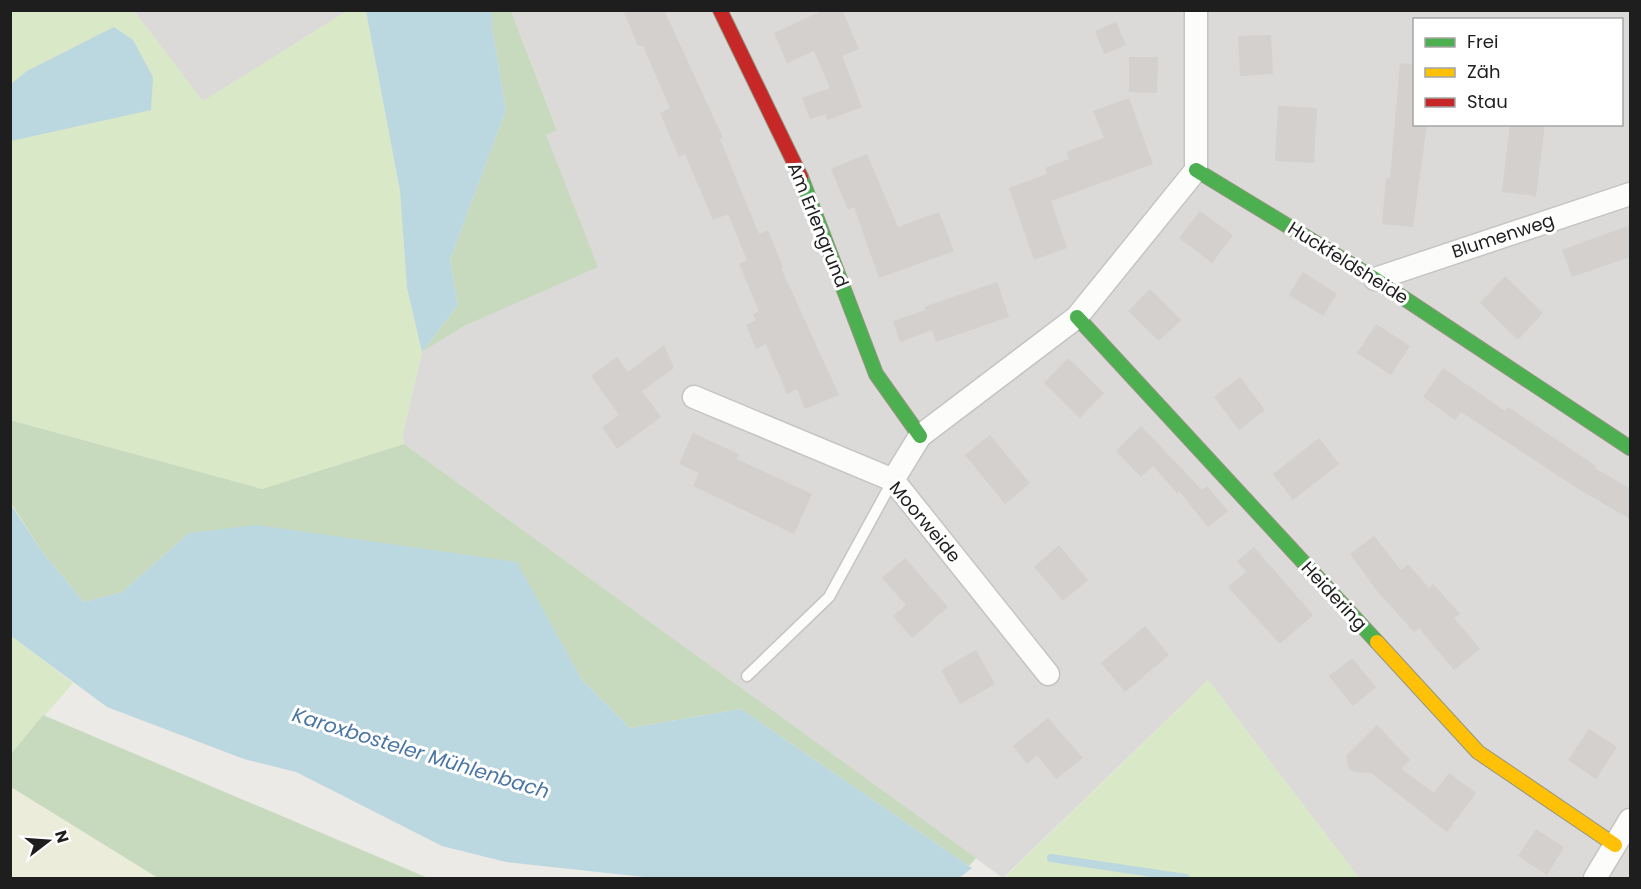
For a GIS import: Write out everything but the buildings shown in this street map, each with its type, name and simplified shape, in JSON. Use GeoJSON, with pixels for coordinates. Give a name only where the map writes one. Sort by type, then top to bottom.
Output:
{"type":"FeatureCollection","features":[{"type":"Feature","properties":{"kind":"street","name":"Am Erlengrund"},"geometry":{"type":"LineString","coordinates":[[720,10],[801,177],[876,374],[920,436]]}},
{"type":"Feature","properties":{"kind":"street"},"geometry":{"type":"LineString","coordinates":[[893,480],[920,436],[1077,317],[1196,170],[1196,10]]}},
{"type":"Feature","properties":{"kind":"street","name":"Huckfeldsheide"},"geometry":{"type":"LineString","coordinates":[[1196,170],[1375,279],[1630,447]]}},
{"type":"Feature","properties":{"kind":"street","name":"Blumenweg"},"geometry":{"type":"LineString","coordinates":[[1375,279],[1630,194]]}},
{"type":"Feature","properties":{"kind":"street","name":"Heidering"},"geometry":{"type":"LineString","coordinates":[[1077,317],[1478,752],[1615,845]]}},
{"type":"Feature","properties":{"kind":"street","name":"Moorweide"},"geometry":{"type":"LineString","coordinates":[[694,397],[893,480],[1048,674]]}},
{"type":"Feature","properties":{"kind":"street"},"geometry":{"type":"LineString","coordinates":[[1595,879],[1630,820]]}},
{"type":"Feature","properties":{"kind":"lane"},"geometry":{"type":"LineString","coordinates":[[747,676],[829,597],[893,480]]}},
{"type":"Feature","properties":{"kind":"shaded area"},"geometry":{"type":"Polygon","coordinates":[[[134,11],[347,11],[203,102],[134,11]]]}},
{"type":"Feature","properties":{"kind":"shaded area"},"geometry":{"type":"Polygon","coordinates":[[[511,11],[1630,11],[1630,878],[1359,878],[1208,680],[1003,878],[404,444],[403,433],[422,352],[466,325],[546,135],[557,129],[511,11]]]}},
{"type":"Feature","properties":{"kind":"green space"},"geometry":{"type":"Polygon","coordinates":[[[10,11],[134,11],[203,101],[347,11],[366,11],[400,191],[407,288],[422,352],[403,433],[404,444],[262,489],[11,420],[10,11]]]}},
{"type":"Feature","properties":{"kind":"green space"},"geometry":{"type":"Polygon","coordinates":[[[492,11],[511,11],[557,130],[546,135],[598,267],[466,325],[422,352],[458,305],[450,260],[506,110],[492,27],[492,11]]]}},
{"type":"Feature","properties":{"kind":"green space"},"geometry":{"type":"Polygon","coordinates":[[[10,420],[262,489],[404,444],[976,858],[969,866],[741,709],[630,728],[582,680],[516,562],[189,533],[122,592],[84,602],[40,549],[11,503],[10,420]]]}},
{"type":"Feature","properties":{"kind":"green space"},"geometry":{"type":"Polygon","coordinates":[[[11,636],[73,683],[11,754],[11,636]]]}},
{"type":"Feature","properties":{"kind":"green space"},"geometry":{"type":"Polygon","coordinates":[[[1208,680],[1359,878],[1004,878],[1208,680]]]}},
{"type":"Feature","properties":{"kind":"green space"},"geometry":{"type":"Polygon","coordinates":[[[43,715],[428,878],[158,878],[11,787],[11,754],[43,715]]]}},
{"type":"Feature","properties":{"kind":"green space"},"geometry":{"type":"Polygon","coordinates":[[[11,787],[158,878],[11,878],[11,787]]]}},
{"type":"Feature","properties":{"kind":"water"},"geometry":{"type":"Polygon","coordinates":[[[366,11],[492,11],[492,27],[506,110],[450,260],[458,305],[422,352],[407,288],[400,191],[366,11]]]}},
{"type":"Feature","properties":{"kind":"water"},"geometry":{"type":"Polygon","coordinates":[[[114,27],[133,40],[153,77],[151,110],[11,141],[11,84],[27,71],[114,27]]]}},
{"type":"Feature","properties":{"kind":"water"},"geometry":{"type":"Polygon","coordinates":[[[10,503],[40,549],[84,602],[122,592],[189,533],[257,525],[517,562],[582,680],[630,728],[741,709],[972,868],[959,878],[653,878],[506,862],[442,846],[296,772],[244,759],[107,707],[11,636],[10,503]]]}},
{"type":"Feature","properties":{"kind":"waterway","name":"Karoxbosteler Mühlenbach"},"geometry":{"type":"LineString","coordinates":[[1051,858],[1186,878]]}},
{"type":"Feature","properties":{"kind":"traffic: fast"},"geometry":{"type":"LineString","coordinates":[[1196,170],[1375,279],[1630,448]]}},
{"type":"Feature","properties":{"kind":"traffic: fast"},"geometry":{"type":"LineString","coordinates":[[801,177],[876,374],[920,436]]}},
{"type":"Feature","properties":{"kind":"traffic: fast"},"geometry":{"type":"LineString","coordinates":[[1077,317],[1377,642]]}},
{"type":"Feature","properties":{"kind":"traffic: slow"},"geometry":{"type":"LineString","coordinates":[[1377,642],[1478,752],[1615,845]]}},
{"type":"Feature","properties":{"kind":"traffic: jam"},"geometry":{"type":"LineString","coordinates":[[720,10],[801,177]]}}]}
